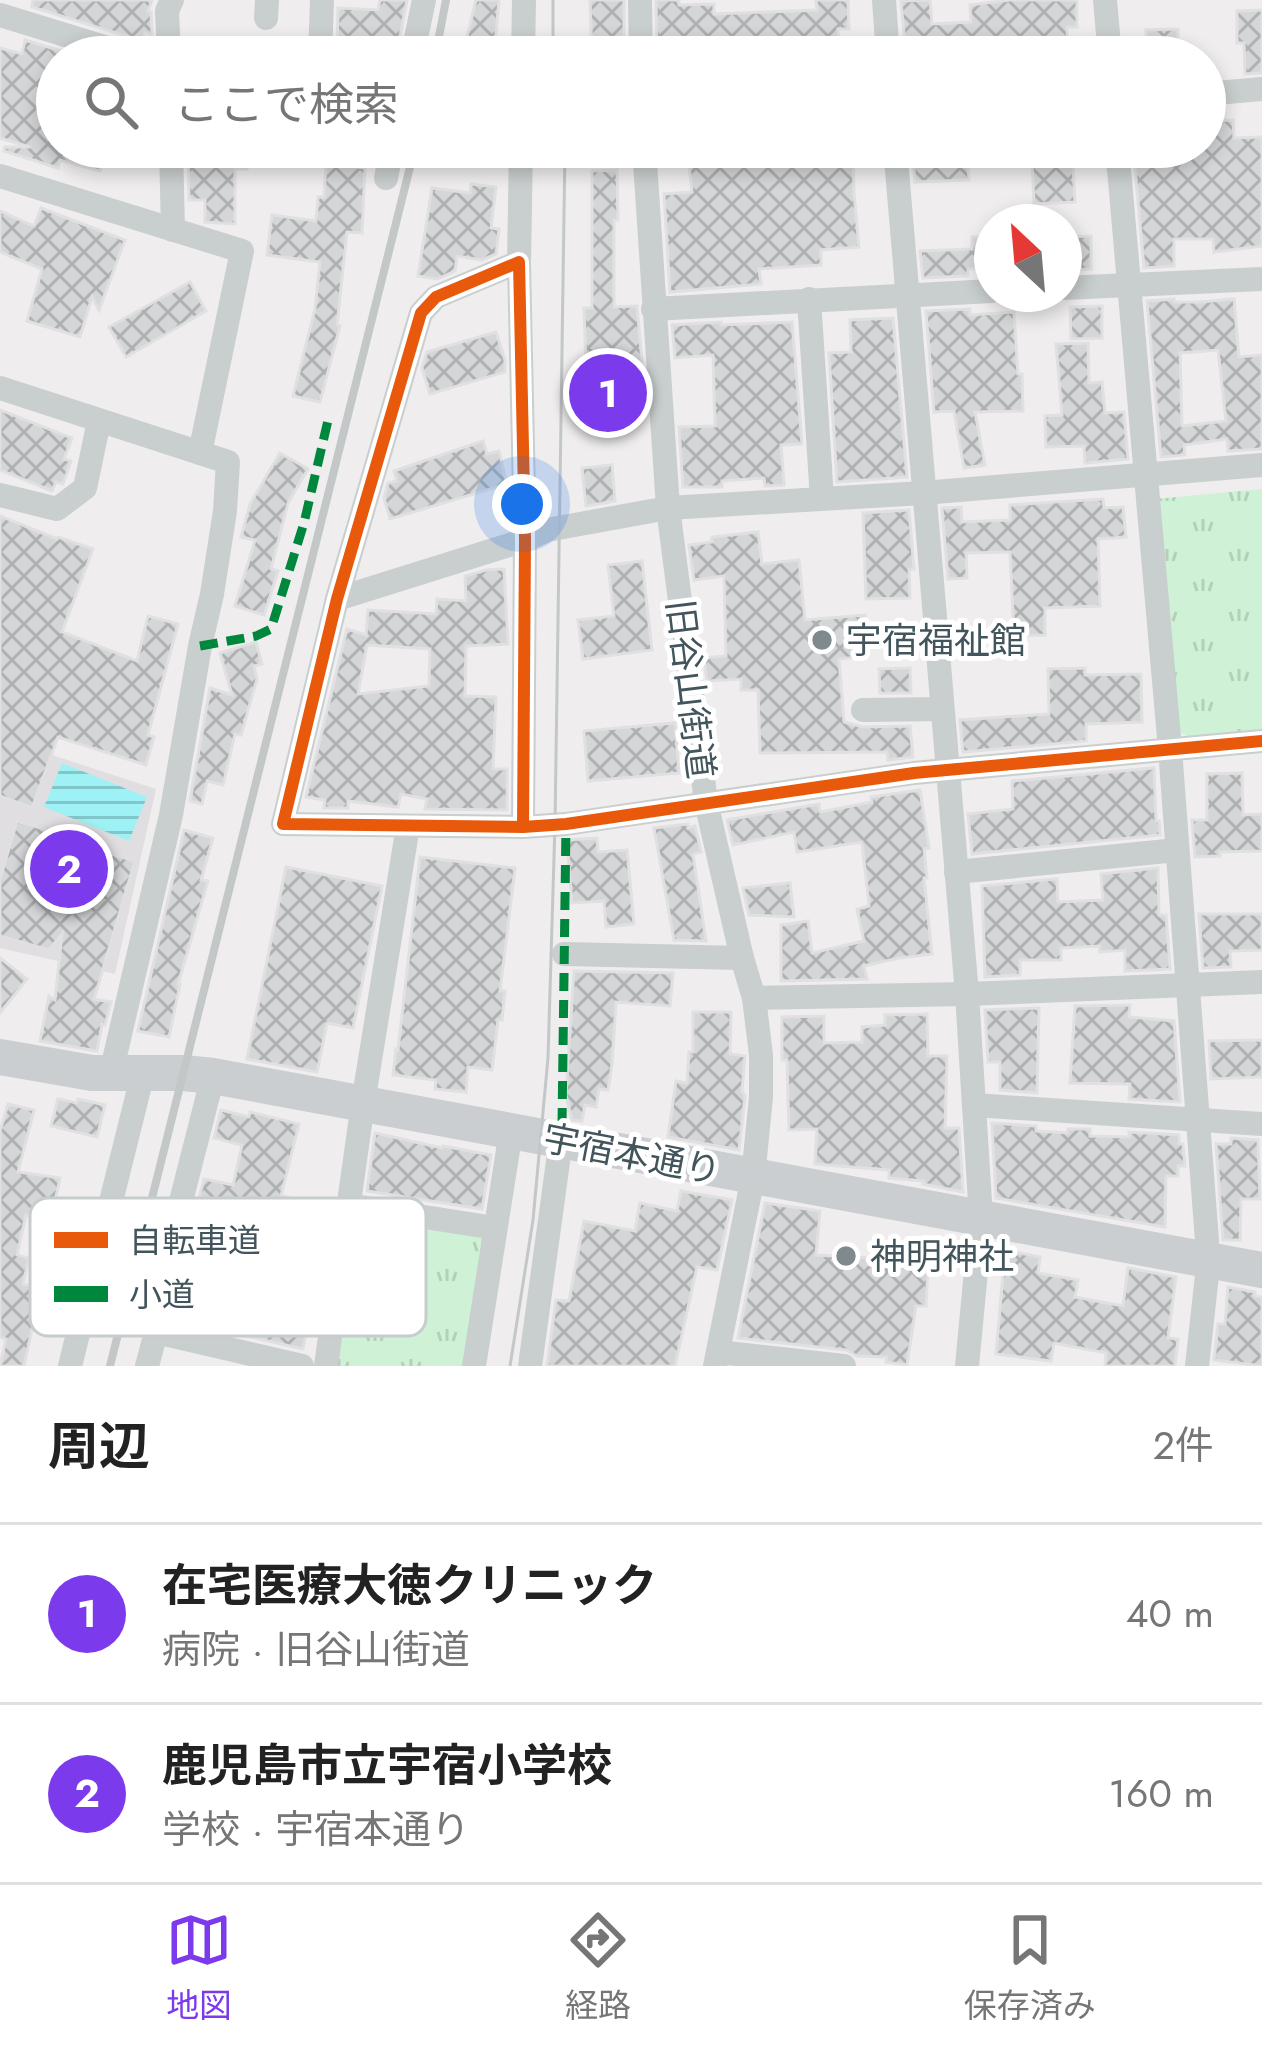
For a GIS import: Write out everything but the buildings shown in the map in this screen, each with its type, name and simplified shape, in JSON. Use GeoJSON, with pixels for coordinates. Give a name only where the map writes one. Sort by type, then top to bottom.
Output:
{"type":"FeatureCollection","features":[{"type":"Feature","properties":{"kind":"street"},"geometry":{"type":"LineString","coordinates":[[168,36],[167,11],[172,0]]}},
{"type":"Feature","properties":{"kind":"street"},"geometry":{"type":"LineString","coordinates":[[321,36],[322,0]]}},
{"type":"Feature","properties":{"kind":"street"},"geometry":{"type":"LineString","coordinates":[[416,36],[424,0]]}},
{"type":"Feature","properties":{"kind":"street"},"geometry":{"type":"LineString","coordinates":[[523,36],[524,0]]}},
{"type":"Feature","properties":{"kind":"street"},"geometry":{"type":"LineString","coordinates":[[640,0],[641,36]]}},
{"type":"Feature","properties":{"kind":"street"},"geometry":{"type":"LineString","coordinates":[[884,0],[887,36]]}},
{"type":"Feature","properties":{"kind":"street"},"geometry":{"type":"LineString","coordinates":[[1105,0],[1108,36]]}},
{"type":"Feature","properties":{"kind":"street"},"geometry":{"type":"LineString","coordinates":[[0,15],[68,36]]}},
{"type":"Feature","properties":{"kind":"street"},"geometry":{"type":"LineString","coordinates":[[1226,92],[1262,89]]}},
{"type":"Feature","properties":{"kind":"street"},"geometry":{"type":"LineString","coordinates":[[171,168],[172,230]]}},
{"type":"Feature","properties":{"kind":"street"},"geometry":{"type":"LineString","coordinates":[[386,178],[388,168]]}},
{"type":"Feature","properties":{"kind":"street"},"geometry":{"type":"LineString","coordinates":[[521,168],[523,827]]}},
{"type":"Feature","properties":{"kind":"street","name":"旧谷山街道"},"geometry":{"type":"LineString","coordinates":[[645,168],[668,508],[706,802],[754,998],[761,1055],[753,1177],[716,1359]]}},
{"type":"Feature","properties":{"kind":"street"},"geometry":{"type":"LineString","coordinates":[[897,168],[967,994],[981,1218],[967,1366]]}},
{"type":"Feature","properties":{"kind":"street"},"geometry":{"type":"LineString","coordinates":[[1119,168],[1170,749],[1208,1260],[1197,1366]]}},
{"type":"Feature","properties":{"kind":"street"},"geometry":{"type":"LineString","coordinates":[[0,176],[242,251],[200,453]]}},
{"type":"Feature","properties":{"kind":"street"},"geometry":{"type":"LineString","coordinates":[[519,262],[436,297],[421,313],[337,599],[284,824],[566,824],[947,770],[1262,741]]}},
{"type":"Feature","properties":{"kind":"street"},"geometry":{"type":"LineString","coordinates":[[1082,287],[1262,279]]}},
{"type":"Feature","properties":{"kind":"street"},"geometry":{"type":"LineString","coordinates":[[653,309],[974,291]]}},
{"type":"Feature","properties":{"kind":"street"},"geometry":{"type":"LineString","coordinates":[[809,299],[822,499]]}},
{"type":"Feature","properties":{"kind":"street"},"geometry":{"type":"LineString","coordinates":[[0,388],[228,462],[225,511],[103,1198]]}},
{"type":"Feature","properties":{"kind":"street"},"geometry":{"type":"LineString","coordinates":[[0,495],[57,509],[85,488],[99,421]]}},
{"type":"Feature","properties":{"kind":"street"},"geometry":{"type":"LineString","coordinates":[[337,599],[547,530],[668,508],[1262,465]]}},
{"type":"Feature","properties":{"kind":"street"},"geometry":{"type":"LineString","coordinates":[[862,710],[942,709]]}},
{"type":"Feature","properties":{"kind":"street"},"geometry":{"type":"LineString","coordinates":[[349,1198],[408,826]]}},
{"type":"Feature","properties":{"kind":"street"},"geometry":{"type":"LineString","coordinates":[[956,872],[1177,850]]}},
{"type":"Feature","properties":{"kind":"street"},"geometry":{"type":"LineString","coordinates":[[564,954],[742,958]]}},
{"type":"Feature","properties":{"kind":"street"},"geometry":{"type":"LineString","coordinates":[[754,998],[1262,982]]}},
{"type":"Feature","properties":{"kind":"street","name":"宇宿本通り"},"geometry":{"type":"LineString","coordinates":[[0,1058],[92,1073],[214,1076],[1262,1270]]}},
{"type":"Feature","properties":{"kind":"street"},"geometry":{"type":"LineString","coordinates":[[182,1198],[214,1076]]}},
{"type":"Feature","properties":{"kind":"street"},"geometry":{"type":"LineString","coordinates":[[974,1105],[1262,1124]]}},
{"type":"Feature","properties":{"kind":"street"},"geometry":{"type":"LineString","coordinates":[[474,1366],[511,1131]]}},
{"type":"Feature","properties":{"kind":"street"},"geometry":{"type":"LineString","coordinates":[[530,1366],[561,1140]]}},
{"type":"Feature","properties":{"kind":"street"},"geometry":{"type":"LineString","coordinates":[[426,1217],[494,1228]]}},
{"type":"Feature","properties":{"kind":"street"},"geometry":{"type":"LineString","coordinates":[[70,1366],[76,1336]]}},
{"type":"Feature","properties":{"kind":"street"},"geometry":{"type":"LineString","coordinates":[[147,1366],[155,1336]]}},
{"type":"Feature","properties":{"kind":"street"},"geometry":{"type":"LineString","coordinates":[[173,1336],[302,1366]]}},
{"type":"Feature","properties":{"kind":"street"},"geometry":{"type":"LineString","coordinates":[[326,1366],[330,1336]]}},
{"type":"Feature","properties":{"kind":"street"},"geometry":{"type":"LineString","coordinates":[[716,1359],[844,1366]]}},
{"type":"Feature","properties":{"kind":"shaded area"},"geometry":{"type":"Polygon","coordinates":[[[0,738],[156,789],[115,974],[0,948],[0,738]]]}},
{"type":"Feature","properties":{"kind":"green space"},"geometry":{"type":"Polygon","coordinates":[[[1262,489],[1262,730],[1189,737],[1176,729],[1155,499],[1262,489]]]}},
{"type":"Feature","properties":{"kind":"green space"},"geometry":{"type":"Polygon","coordinates":[[[426,1223],[487,1234],[467,1366],[333,1366],[337,1336],[426,1336],[426,1223]]]}},
{"type":"Feature","properties":{"kind":"water"},"geometry":{"type":"Polygon","coordinates":[[[62,763],[147,797],[129,841],[44,807],[62,763]]]}},
{"type":"Feature","properties":{"kind":"tram line"},"geometry":{"type":"LineString","coordinates":[[553,0],[553,36]]}},
{"type":"Feature","properties":{"kind":"tram line"},"geometry":{"type":"LineString","coordinates":[[510,1366],[533,1220],[548,1058],[565,168]]}},
{"type":"Feature","properties":{"kind":"railway"},"geometry":{"type":"LineString","coordinates":[[439,36],[446,0]]}},
{"type":"Feature","properties":{"kind":"railway"},"geometry":{"type":"LineString","coordinates":[[152,1198],[410,168]]}},
{"type":"Feature","properties":{"kind":"railway"},"geometry":{"type":"LineString","coordinates":[[110,1366],[118,1336]]}},
{"type":"Feature","properties":{"kind":"marked path"},"geometry":{"type":"LineString","coordinates":[[200,646],[271,629],[304,523],[329,416]]}},
{"type":"Feature","properties":{"kind":"marked path"},"geometry":{"type":"LineString","coordinates":[[562,1126],[566,824]]}},
{"type":"Feature","properties":{"kind":"cycle path"},"geometry":{"type":"LineString","coordinates":[[523,827],[525,540],[519,262],[436,297],[421,313],[337,599],[283,824],[523,827],[566,824],[914,773],[1262,741]]}},
{"type":"Feature","properties":{"kind":"place","name":"在宅医療大徳クリニック"},"geometry":{"type":"Point","coordinates":[608,393]}},
{"type":"Feature","properties":{"kind":"place","name":"宇宿福祉館"},"geometry":{"type":"Point","coordinates":[822,640]}},
{"type":"Feature","properties":{"kind":"place","name":"鹿児島市立宇宿小学校"},"geometry":{"type":"Point","coordinates":[69,869]}},
{"type":"Feature","properties":{"kind":"place","name":"神明神社"},"geometry":{"type":"Point","coordinates":[846,1256]}}]}
